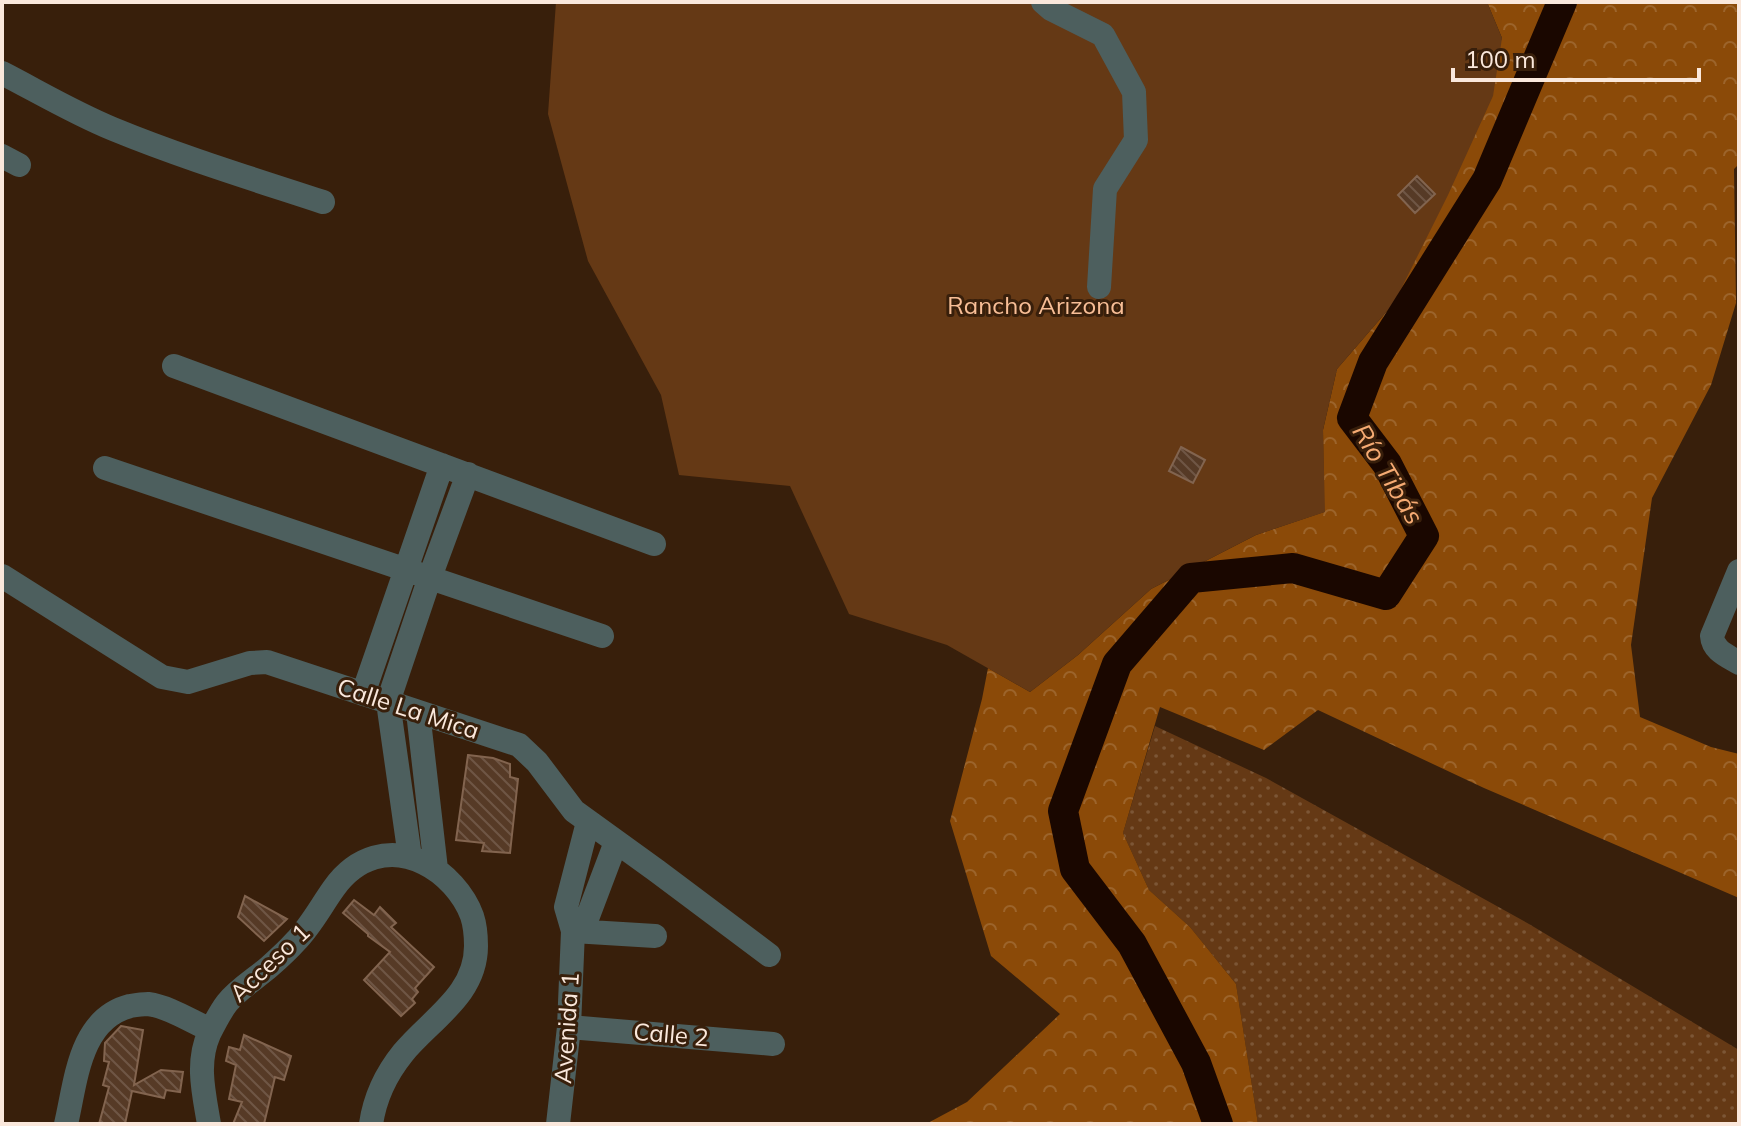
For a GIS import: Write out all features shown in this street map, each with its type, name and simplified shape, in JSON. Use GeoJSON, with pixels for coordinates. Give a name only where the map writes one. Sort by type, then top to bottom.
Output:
{"type":"FeatureCollection","features":[{"type":"Feature","properties":{"kind":"street"},"geometry":{"type":"LineString","coordinates":[[1043,2],[1103,35],[1134,92],[1136,140],[1105,189],[1099,287]]}},
{"type":"Feature","properties":{"kind":"street"},"geometry":{"type":"LineString","coordinates":[[2,73],[114,129],[184,156],[323,202]]}},
{"type":"Feature","properties":{"kind":"street"},"geometry":{"type":"LineString","coordinates":[[174,366],[654,544]]}},
{"type":"Feature","properties":{"kind":"street"},"geometry":{"type":"LineString","coordinates":[[363,694],[442,465]]}},
{"type":"Feature","properties":{"kind":"street"},"geometry":{"type":"LineString","coordinates":[[105,468],[602,636]]}},
{"type":"Feature","properties":{"kind":"street"},"geometry":{"type":"LineString","coordinates":[[410,857],[388,702],[468,474]]}},
{"type":"Feature","properties":{"kind":"street"},"geometry":{"type":"LineString","coordinates":[[1739,571],[1712,641],[1718,650],[1739,663]]}},
{"type":"Feature","properties":{"kind":"street","name":"Calle La Mica"},"geometry":{"type":"LineString","coordinates":[[2,576],[162,677],[188,682],[250,663],[267,662],[519,745],[537,762],[574,811],[769,955]]}},
{"type":"Feature","properties":{"kind":"street"},"geometry":{"type":"LineString","coordinates":[[418,712],[436,869]]}},
{"type":"Feature","properties":{"kind":"street","name":"Avenida 1"},"geometry":{"type":"LineString","coordinates":[[558,1124],[569,1027],[573,931],[566,907],[588,822]]}},
{"type":"Feature","properties":{"kind":"street"},"geometry":{"type":"LineString","coordinates":[[573,931],[588,916],[616,842]]}},
{"type":"Feature","properties":{"kind":"street","name":"Acceso 1"},"geometry":{"type":"LineString","coordinates":[[209,1124],[202,1078],[203,1054],[211,1030],[228,1002],[306,931],[345,876],[367,860],[395,854],[436,869],[462,896],[472,916],[476,956],[463,991],[421,1033],[388,1076],[375,1102],[371,1124]]}},
{"type":"Feature","properties":{"kind":"street"},"geometry":{"type":"LineString","coordinates":[[573,931],[655,936]]}},
{"type":"Feature","properties":{"kind":"street"},"geometry":{"type":"LineString","coordinates":[[66,1124],[83,1054],[95,1028],[106,1017],[120,1009],[148,1004],[211,1030]]}},
{"type":"Feature","properties":{"kind":"street","name":"Calle 2"},"geometry":{"type":"LineString","coordinates":[[569,1027],[773,1044]]}},
{"type":"Feature","properties":{"kind":"green space","name":"Rancho Arizona"},"geometry":{"type":"Polygon","coordinates":[[[556,2],[1487,2],[1502,38],[1493,96],[1448,195],[1394,303],[1337,369],[1323,430],[1325,512],[1256,535],[1151,589],[1078,655],[1030,692],[947,645],[849,614],[790,486],[679,475],[661,395],[588,261],[548,114],[556,2]]]}},
{"type":"Feature","properties":{"kind":"green space"},"geometry":{"type":"Polygon","coordinates":[[[1487,2],[1739,2],[1739,164],[1734,169],[1736,303],[1711,385],[1652,498],[1631,645],[1640,717],[1711,747],[1739,754],[1739,898],[1484,788],[1318,710],[1264,750],[1160,707],[1123,833],[1149,890],[1190,927],[1236,984],[1258,1124],[926,1124],[967,1102],[1060,1014],[991,956],[950,821],[988,668],[1030,692],[1078,655],[1151,589],[1256,535],[1324,512],[1323,430],[1337,369],[1394,303],[1502,38],[1487,2]]]}},
{"type":"Feature","properties":{"kind":"green space"},"geometry":{"type":"Polygon","coordinates":[[[1155,726],[1266,778],[1529,924],[1739,1050],[1739,1124],[1258,1124],[1236,984],[1190,927],[1149,890],[1123,833],[1155,726]]]}},
{"type":"Feature","properties":{"kind":"building"},"geometry":{"type":"Polygon","coordinates":[[[1417,176],[1435,194],[1415,213],[1398,195],[1417,176]]]}},
{"type":"Feature","properties":{"kind":"building"},"geometry":{"type":"Polygon","coordinates":[[[1181,447],[1205,460],[1193,483],[1169,471],[1181,447]]]}},
{"type":"Feature","properties":{"kind":"building"},"geometry":{"type":"Polygon","coordinates":[[[468,755],[510,764],[510,777],[518,779],[510,853],[482,851],[484,843],[456,840],[468,755]]]}},
{"type":"Feature","properties":{"kind":"building"},"geometry":{"type":"Polygon","coordinates":[[[245,896],[287,919],[264,941],[238,917],[245,896]]]}},
{"type":"Feature","properties":{"kind":"building"},"geometry":{"type":"Polygon","coordinates":[[[354,900],[374,915],[380,907],[396,923],[391,927],[434,967],[415,988],[418,992],[412,999],[415,1003],[401,1016],[364,980],[390,952],[343,913],[354,900]]]}},
{"type":"Feature","properties":{"kind":"building"},"geometry":{"type":"Polygon","coordinates":[[[121,1026],[143,1030],[134,1085],[161,1070],[183,1072],[180,1092],[166,1090],[164,1098],[132,1091],[125,1124],[99,1124],[109,1087],[103,1085],[109,1062],[104,1061],[105,1043],[121,1026]]]}},
{"type":"Feature","properties":{"kind":"building"},"geometry":{"type":"Polygon","coordinates":[[[244,1035],[291,1056],[284,1080],[275,1077],[264,1124],[233,1124],[242,1102],[229,1099],[236,1065],[226,1061],[229,1047],[240,1050],[244,1035]]]}},
{"type":"Feature","properties":{"kind":"waterway","name":"Río Tibás"},"geometry":{"type":"LineString","coordinates":[[1218,1124],[1196,1063],[1132,944],[1075,869],[1063,811],[1117,664],[1191,578],[1293,568],[1386,595],[1424,536],[1387,464],[1352,418],[1373,362],[1487,180],[1562,2]]}}]}
